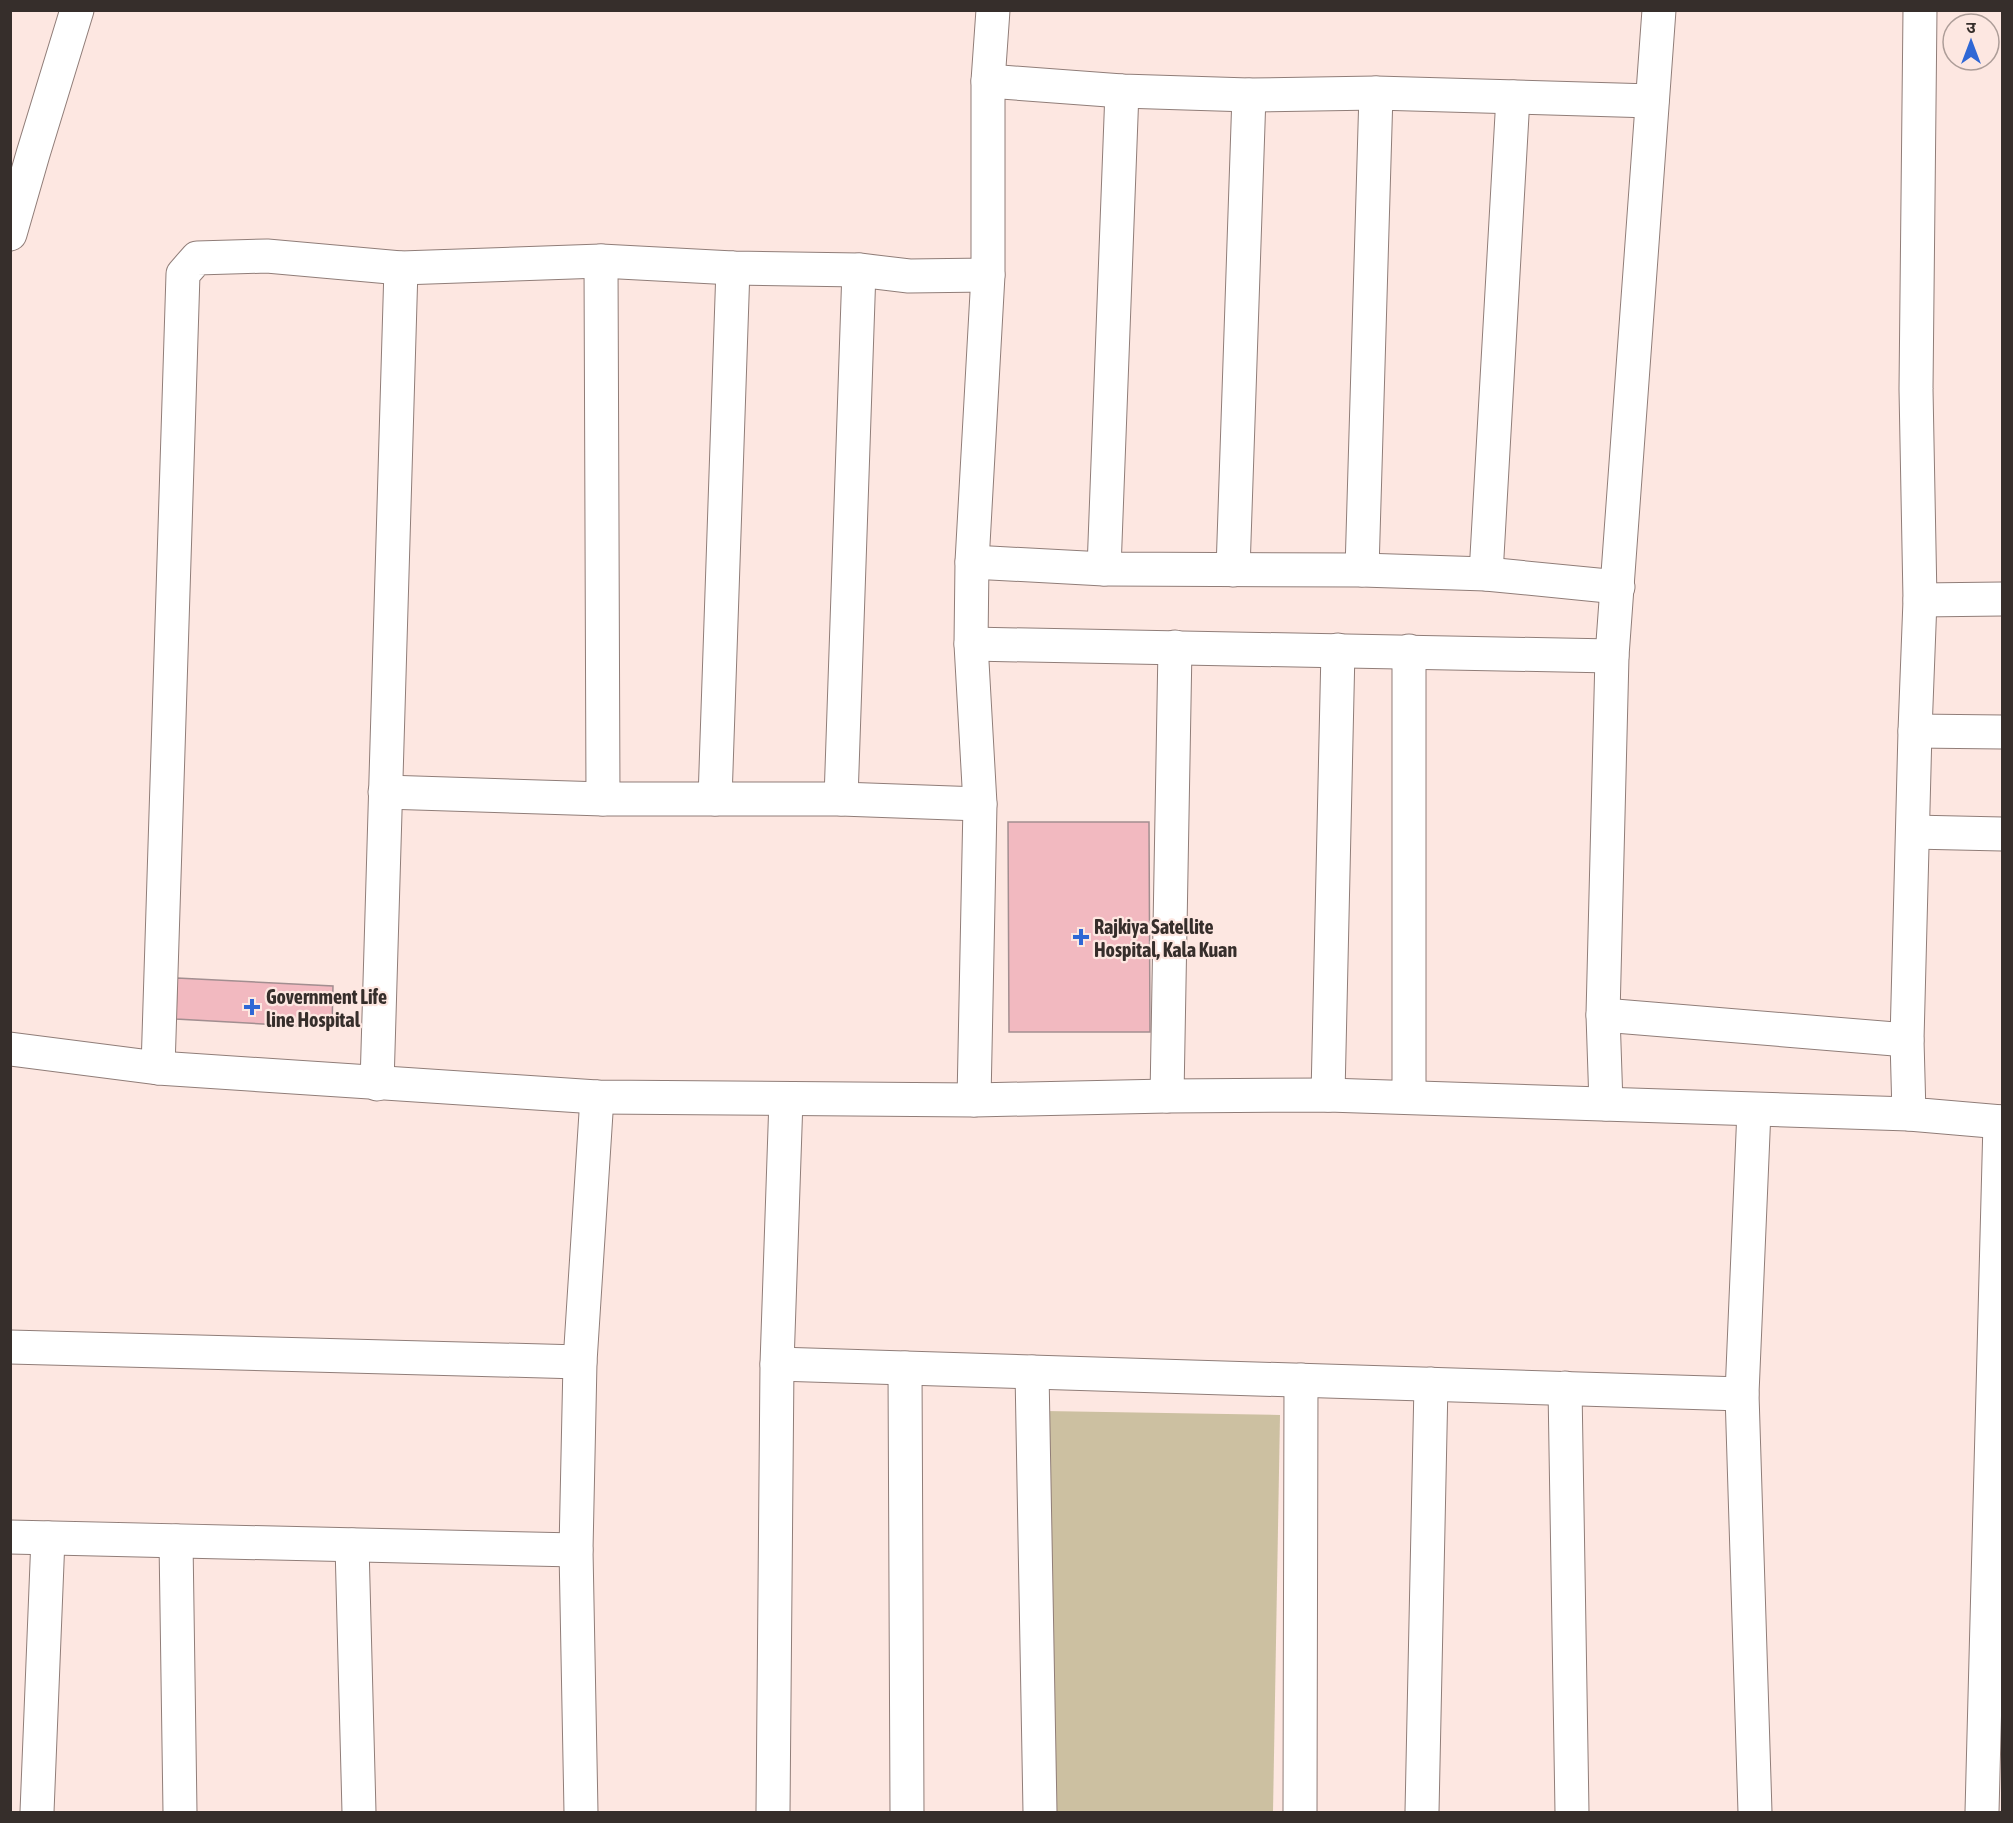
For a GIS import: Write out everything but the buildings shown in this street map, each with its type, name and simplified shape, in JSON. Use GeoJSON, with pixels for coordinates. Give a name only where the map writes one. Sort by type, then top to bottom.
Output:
{"type":"FeatureCollection","features":[{"type":"Feature","properties":{"kind":"street"},"geometry":{"type":"LineString","coordinates":[[10,234],[77,10]]}},
{"type":"Feature","properties":{"kind":"street"},"geometry":{"type":"LineString","coordinates":[[974,1100],[980,804],[971,644],[972,562],[988,274],[988,81],[993,10]]}},
{"type":"Feature","properties":{"kind":"street"},"geometry":{"type":"LineString","coordinates":[[1606,1104],[1603,1015],[1612,656],[1659,10]]}},
{"type":"Feature","properties":{"kind":"street"},"geometry":{"type":"LineString","coordinates":[[1909,1114],[1907,1040],[1920,600],[1916,389],[1920,10]]}},
{"type":"Feature","properties":{"kind":"street"},"geometry":{"type":"LineString","coordinates":[[988,81],[1122,92],[1249,95],[1376,93],[1652,101]]}},
{"type":"Feature","properties":{"kind":"street"},"geometry":{"type":"LineString","coordinates":[[1104,569],[1122,92]]}},
{"type":"Feature","properties":{"kind":"street"},"geometry":{"type":"LineString","coordinates":[[1362,570],[1376,93]]}},
{"type":"Feature","properties":{"kind":"street"},"geometry":{"type":"LineString","coordinates":[[1233,570],[1249,95]]}},
{"type":"Feature","properties":{"kind":"street"},"geometry":{"type":"LineString","coordinates":[[1486,574],[1513,97]]}},
{"type":"Feature","properties":{"kind":"street"},"geometry":{"type":"LineString","coordinates":[[158,1068],[183,274],[197,258],[267,256],[401,268],[601,261],[733,268],[859,270],[909,276],[988,274]]}},
{"type":"Feature","properties":{"kind":"street"},"geometry":{"type":"LineString","coordinates":[[601,261],[603,799]]}},
{"type":"Feature","properties":{"kind":"street"},"geometry":{"type":"LineString","coordinates":[[377,1084],[401,268]]}},
{"type":"Feature","properties":{"kind":"street"},"geometry":{"type":"LineString","coordinates":[[715,799],[733,268]]}},
{"type":"Feature","properties":{"kind":"street"},"geometry":{"type":"LineString","coordinates":[[841,800],[859,270]]}},
{"type":"Feature","properties":{"kind":"street"},"geometry":{"type":"LineString","coordinates":[[972,562],[1104,569],[1362,570],[1486,574],[1618,587]]}},
{"type":"Feature","properties":{"kind":"street"},"geometry":{"type":"LineString","coordinates":[[1920,600],[2002,599]]}},
{"type":"Feature","properties":{"kind":"street"},"geometry":{"type":"LineString","coordinates":[[971,644],[1612,656]]}},
{"type":"Feature","properties":{"kind":"street"},"geometry":{"type":"LineString","coordinates":[[1167,1096],[1175,647]]}},
{"type":"Feature","properties":{"kind":"street"},"geometry":{"type":"LineString","coordinates":[[1328,1095],[1338,650]]}},
{"type":"Feature","properties":{"kind":"street"},"geometry":{"type":"LineString","coordinates":[[1409,651],[1409,1097]]}},
{"type":"Feature","properties":{"kind":"street"},"geometry":{"type":"LineString","coordinates":[[1915,731],[2002,732]]}},
{"type":"Feature","properties":{"kind":"street"},"geometry":{"type":"LineString","coordinates":[[386,792],[603,799],[841,800],[980,804]]}},
{"type":"Feature","properties":{"kind":"street"},"geometry":{"type":"LineString","coordinates":[[1912,832],[2002,834]]}},
{"type":"Feature","properties":{"kind":"street"},"geometry":{"type":"LineString","coordinates":[[1603,1015],[1907,1040]]}},
{"type":"Feature","properties":{"kind":"street"},"geometry":{"type":"LineString","coordinates":[[10,1048],[158,1068],[597,1097],[974,1100],[1328,1095],[1909,1114],[2001,1122],[1982,1812]]}},
{"type":"Feature","properties":{"kind":"street"},"geometry":{"type":"LineString","coordinates":[[581,1812],[576,1550],[580,1362],[597,1097]]}},
{"type":"Feature","properties":{"kind":"street"},"geometry":{"type":"LineString","coordinates":[[773,1812],[777,1364],[786,1099]]}},
{"type":"Feature","properties":{"kind":"street"},"geometry":{"type":"LineString","coordinates":[[1754,1110],[1742,1394],[1755,1812]]}},
{"type":"Feature","properties":{"kind":"street"},"geometry":{"type":"LineString","coordinates":[[10,1347],[580,1362]]}},
{"type":"Feature","properties":{"kind":"street"},"geometry":{"type":"LineString","coordinates":[[777,1364],[1742,1394]]}},
{"type":"Feature","properties":{"kind":"street"},"geometry":{"type":"LineString","coordinates":[[905,1368],[907,1812]]}},
{"type":"Feature","properties":{"kind":"street"},"geometry":{"type":"LineString","coordinates":[[1032,1372],[1040,1812]]}},
{"type":"Feature","properties":{"kind":"street"},"geometry":{"type":"LineString","coordinates":[[1300,1812],[1301,1380]]}},
{"type":"Feature","properties":{"kind":"street"},"geometry":{"type":"LineString","coordinates":[[1422,1812],[1431,1384]]}},
{"type":"Feature","properties":{"kind":"street"},"geometry":{"type":"LineString","coordinates":[[1565,1388],[1572,1812]]}},
{"type":"Feature","properties":{"kind":"street"},"geometry":{"type":"LineString","coordinates":[[10,1537],[576,1550]]}},
{"type":"Feature","properties":{"kind":"street"},"geometry":{"type":"LineString","coordinates":[[37,1812],[48,1538]]}},
{"type":"Feature","properties":{"kind":"street"},"geometry":{"type":"LineString","coordinates":[[176,1541],[180,1812]]}},
{"type":"Feature","properties":{"kind":"street"},"geometry":{"type":"LineString","coordinates":[[352,1545],[359,1812]]}},
{"type":"Feature","properties":{"kind":"shaded area"},"geometry":{"type":"Polygon","coordinates":[[[1045,1411],[1280,1415],[1273,1812],[1037,1812],[1045,1411]]]}},
{"type":"Feature","properties":{"kind":"place","name":"Rajkiya Satellite Hospital, Kala Kuan"},"geometry":{"type":"Point","coordinates":[1081,937]}},
{"type":"Feature","properties":{"kind":"place","name":"Government Life line Hospital"},"geometry":{"type":"Point","coordinates":[252,1007]}}]}
